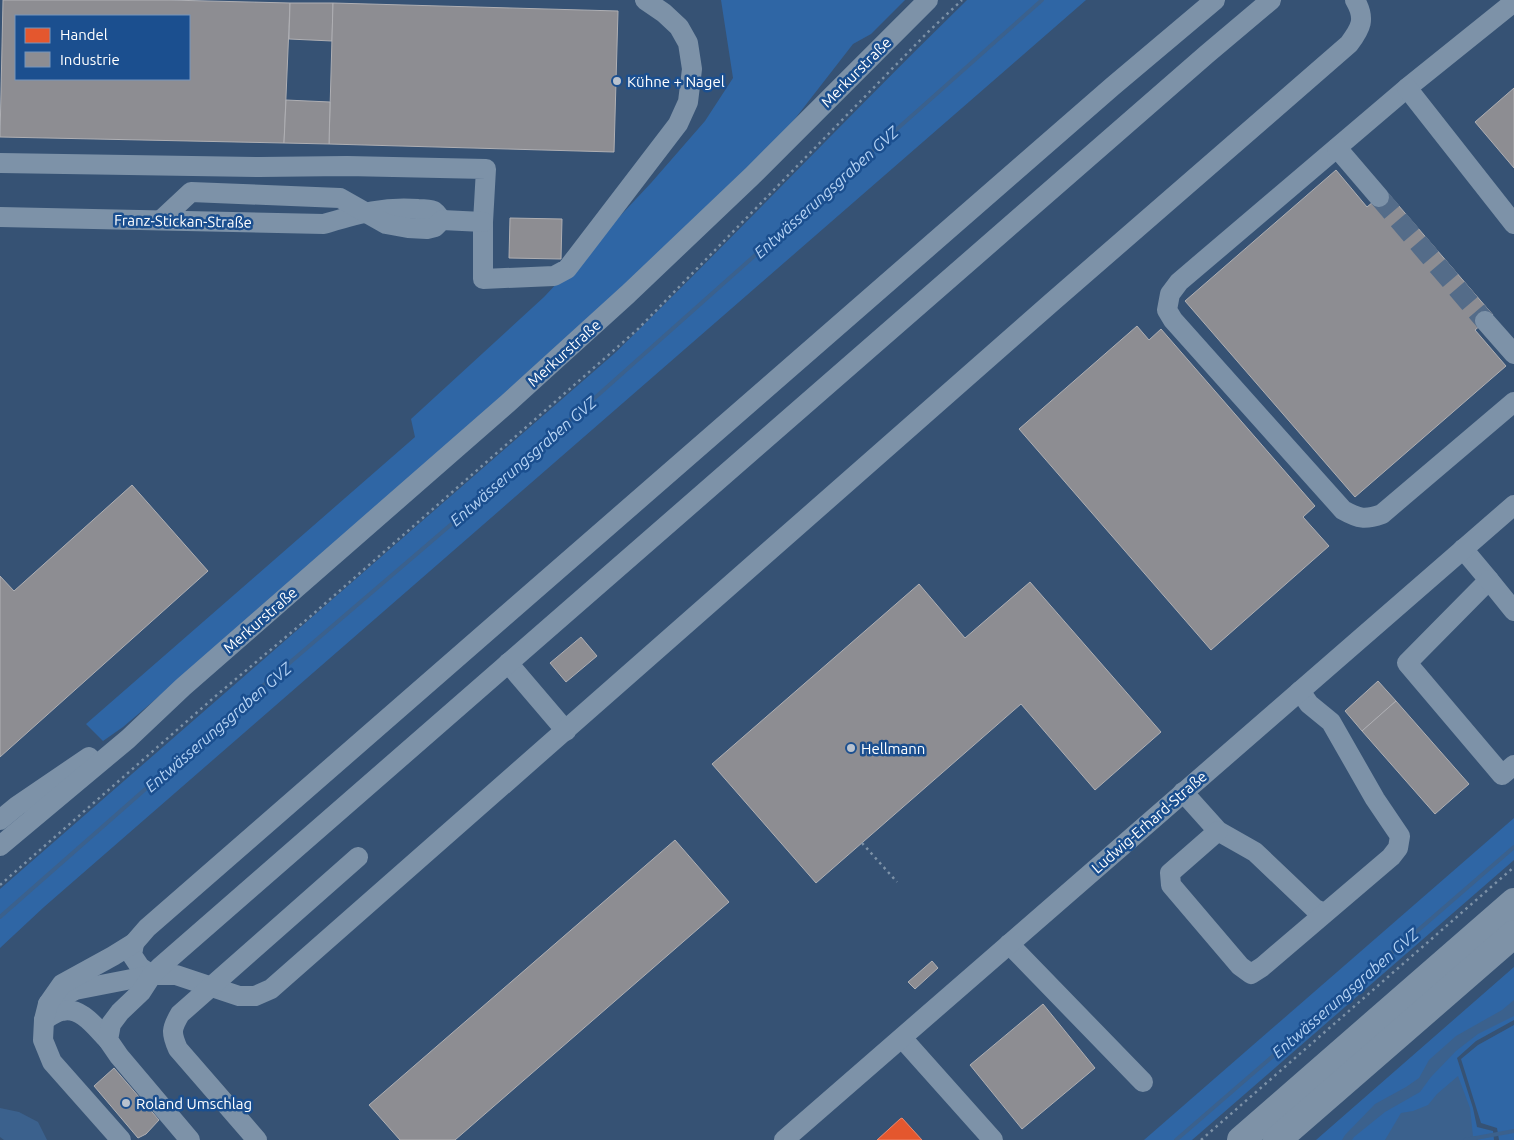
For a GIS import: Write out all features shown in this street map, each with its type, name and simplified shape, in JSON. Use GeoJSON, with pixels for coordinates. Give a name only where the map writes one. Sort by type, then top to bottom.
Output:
{"type":"FeatureCollection","features":[{"type":"Feature","properties":{"kind":"highway"},"geometry":{"type":"LineString","coordinates":[[1241,1140],[1514,902]]}},
{"type":"Feature","properties":{"kind":"highway"},"geometry":{"type":"LineString","coordinates":[[1277,1140],[1514,934]]}},
{"type":"Feature","properties":{"kind":"street"},"geometry":{"type":"LineString","coordinates":[[0,163],[486,169],[483,222],[483,279],[554,276],[566,269],[577,256],[678,124],[688,102],[692,69],[688,43],[679,27],[664,13],[645,0]]}},
{"type":"Feature","properties":{"kind":"street","name":"Merkurstraße"},"geometry":{"type":"LineString","coordinates":[[0,846],[128,740],[183,687],[508,403],[628,294],[752,176],[928,0]]}},
{"type":"Feature","properties":{"kind":"street"},"geometry":{"type":"LineString","coordinates":[[121,1140],[52,1062],[43,1040],[46,1012],[62,984],[134,943],[147,928],[1098,99],[1215,0]]}},
{"type":"Feature","properties":{"kind":"street"},"geometry":{"type":"LineString","coordinates":[[108,1040],[111,1024],[120,1012],[141,992],[152,976],[175,954],[1271,0]]}},
{"type":"Feature","properties":{"kind":"street"},"geometry":{"type":"LineString","coordinates":[[46,1012],[75,990],[152,976],[176,975],[239,996],[255,996],[271,989],[1051,303],[1349,44],[1360,30],[1362,14],[1355,0]]}},
{"type":"Feature","properties":{"kind":"street"},"geometry":{"type":"LineString","coordinates":[[1514,2],[1407,88],[1179,282],[1170,294],[1167,310],[1173,320],[1343,510],[1356,517],[1369,518],[1382,514],[1514,402]]}},
{"type":"Feature","properties":{"kind":"street"},"geometry":{"type":"LineString","coordinates":[[1407,88],[1514,224]]}},
{"type":"Feature","properties":{"kind":"street"},"geometry":{"type":"LineString","coordinates":[[1337,148],[1379,197]]}},
{"type":"Feature","properties":{"kind":"street"},"geometry":{"type":"LineString","coordinates":[[161,220],[191,192],[340,198],[386,224],[408,228],[427,229],[435,227],[442,220],[483,222]]}},
{"type":"Feature","properties":{"kind":"street","name":"Franz-Stickan-Straße"},"geometry":{"type":"LineString","coordinates":[[0,217],[324,224],[365,212]]}},
{"type":"Feature","properties":{"kind":"street"},"geometry":{"type":"LineString","coordinates":[[1486,321],[1514,354]]}},
{"type":"Feature","properties":{"kind":"street","name":"Ludwig-Erhard-Straße"},"geometry":{"type":"LineString","coordinates":[[784,1140],[1514,505]]}},
{"type":"Feature","properties":{"kind":"street"},"geometry":{"type":"LineString","coordinates":[[1462,549],[1514,611]]}},
{"type":"Feature","properties":{"kind":"street"},"geometry":{"type":"LineString","coordinates":[[1489,580],[1407,663],[1502,775],[1514,765]]}},
{"type":"Feature","properties":{"kind":"street"},"geometry":{"type":"LineString","coordinates":[[508,663],[566,731]]}},
{"type":"Feature","properties":{"kind":"street","name":"Merkurstraße"},"geometry":{"type":"LineString","coordinates":[[0,820],[17,806],[125,732],[183,687]]}},
{"type":"Feature","properties":{"kind":"street"},"geometry":{"type":"LineString","coordinates":[[1218,831],[1170,873],[1171,886],[1240,966],[1251,974],[1262,967],[1391,857],[1398,848],[1400,836],[1375,799],[1331,722],[1309,704],[1300,691]]}},
{"type":"Feature","properties":{"kind":"street"},"geometry":{"type":"LineString","coordinates":[[1183,792],[1218,831],[1255,852],[1314,909],[1324,913]]}},
{"type":"Feature","properties":{"kind":"street"},"geometry":{"type":"LineString","coordinates":[[257,1140],[178,1049],[173,1038],[172,1028],[180,1014],[358,857]]}},
{"type":"Feature","properties":{"kind":"street"},"geometry":{"type":"LineString","coordinates":[[134,943],[132,955],[140,967],[152,976]]}},
{"type":"Feature","properties":{"kind":"street"},"geometry":{"type":"LineString","coordinates":[[1009,944],[1143,1082]]}},
{"type":"Feature","properties":{"kind":"street"},"geometry":{"type":"LineString","coordinates":[[46,1012],[74,1010],[85,1017],[108,1040],[119,1056],[190,1140]]}},
{"type":"Feature","properties":{"kind":"street"},"geometry":{"type":"LineString","coordinates":[[902,1038],[993,1140]]}},
{"type":"Feature","properties":{"kind":"path"},"geometry":{"type":"LineString","coordinates":[[0,884],[218,694],[319,609],[638,329],[928,32],[962,0]]}},
{"type":"Feature","properties":{"kind":"path"},"geometry":{"type":"LineString","coordinates":[[862,843],[897,882]]}},
{"type":"Feature","properties":{"kind":"path"},"geometry":{"type":"LineString","coordinates":[[1201,1140],[1514,868]]}},
{"type":"Feature","properties":{"kind":"shaded area"},"geometry":{"type":"Polygon","coordinates":[[[721,0],[905,0],[871,34],[853,44],[787,129],[640,271],[528,373],[217,647],[123,727],[103,741],[86,724],[415,437],[411,419],[544,297],[651,183],[705,121],[733,78],[721,0]]]}},
{"type":"Feature","properties":{"kind":"shaded area"},"geometry":{"type":"Polygon","coordinates":[[[967,0],[1086,0],[44,907],[0,948],[0,889],[615,353],[967,0]]]}},
{"type":"Feature","properties":{"kind":"shaded area"},"geometry":{"type":"Polygon","coordinates":[[[1514,818],[1514,860],[1192,1140],[1144,1140],[1514,818]]]}},
{"type":"Feature","properties":{"kind":"shaded area"},"geometry":{"type":"Polygon","coordinates":[[[1514,967],[1514,1020],[1476,1041],[1457,1058],[1477,1127],[1493,1131],[1494,1140],[1316,1140],[1514,967]]]}},
{"type":"Feature","properties":{"kind":"shaded area"},"geometry":{"type":"Polygon","coordinates":[[[1514,1000],[1514,1016],[1478,1034],[1456,1051],[1431,1077],[1420,1092],[1385,1112],[1352,1140],[1342,1140],[1375,1104],[1419,1078],[1429,1060],[1456,1036],[1502,1010],[1514,1000]]]}},
{"type":"Feature","properties":{"kind":"shaded area"},"geometry":{"type":"Polygon","coordinates":[[[1514,1025],[1514,1140],[1499,1140],[1497,1128],[1481,1123],[1461,1059],[1478,1045],[1514,1025]]]}},
{"type":"Feature","properties":{"kind":"shaded area"},"geometry":{"type":"Polygon","coordinates":[[[1458,1076],[1470,1108],[1473,1136],[1478,1136],[1478,1140],[1385,1140],[1401,1113],[1428,1105],[1437,1094],[1458,1076]]]}},
{"type":"Feature","properties":{"kind":"shaded area"},"geometry":{"type":"Polygon","coordinates":[[[0,1108],[19,1112],[38,1122],[47,1140],[4,1140],[0,1137],[0,1108]]]}},
{"type":"Feature","properties":{"kind":"building: Handel"},"geometry":{"type":"Polygon","coordinates":[[[902,1118],[922,1140],[877,1140],[900,1119],[902,1118]]]}},
{"type":"Feature","properties":{"kind":"building: Industrie"},"geometry":{"type":"Polygon","coordinates":[[[3,0],[168,0],[290,3],[284,143],[0,137],[3,0]]]}},
{"type":"Feature","properties":{"kind":"building: Industrie"},"geometry":{"type":"Polygon","coordinates":[[[290,3],[333,3],[332,41],[289,39],[290,3]]]}},
{"type":"Feature","properties":{"kind":"building: Industrie"},"geometry":{"type":"Polygon","coordinates":[[[333,3],[618,11],[614,152],[329,144],[333,3]]]}},
{"type":"Feature","properties":{"kind":"building: Industrie"},"geometry":{"type":"Polygon","coordinates":[[[1514,88],[1514,168],[1475,122],[1514,88]]]}},
{"type":"Feature","properties":{"kind":"building: Industrie"},"geometry":{"type":"Polygon","coordinates":[[[286,100],[330,102],[329,144],[284,143],[286,100]]]}},
{"type":"Feature","properties":{"kind":"building: Industrie"},"geometry":{"type":"Polygon","coordinates":[[[1336,170],[1367,207],[1386,191],[1493,315],[1475,330],[1506,366],[1355,497],[1185,301],[1336,170]]]}},
{"type":"Feature","properties":{"kind":"building: Industrie"},"geometry":{"type":"Polygon","coordinates":[[[510,218],[562,219],[561,259],[509,258],[510,218]]]}},
{"type":"Feature","properties":{"kind":"building: Industrie"},"geometry":{"type":"Polygon","coordinates":[[[1137,326],[1149,340],[1161,329],[1315,506],[1303,517],[1329,546],[1211,650],[1019,429],[1137,326]]]}},
{"type":"Feature","properties":{"kind":"building: Industrie"},"geometry":{"type":"Polygon","coordinates":[[[132,485],[208,571],[0,757],[0,576],[14,591],[132,485]]]}},
{"type":"Feature","properties":{"kind":"building: Industrie","name":"Hellmann"},"geometry":{"type":"Polygon","coordinates":[[[1030,582],[1161,732],[1095,790],[1021,704],[816,883],[712,764],[919,584],[965,638],[1030,582]]]}},
{"type":"Feature","properties":{"kind":"building: Industrie"},"geometry":{"type":"Polygon","coordinates":[[[581,637],[597,656],[566,682],[550,663],[581,637]]]}},
{"type":"Feature","properties":{"kind":"building: Industrie"},"geometry":{"type":"Polygon","coordinates":[[[1378,681],[1396,701],[1362,731],[1345,711],[1378,681]]]}},
{"type":"Feature","properties":{"kind":"building: Industrie"},"geometry":{"type":"Polygon","coordinates":[[[1396,701],[1469,784],[1435,814],[1362,731],[1396,701]]]}},
{"type":"Feature","properties":{"kind":"building: Industrie"},"geometry":{"type":"Polygon","coordinates":[[[675,840],[729,902],[455,1140],[400,1140],[369,1105],[675,840]]]}},
{"type":"Feature","properties":{"kind":"building: Industrie"},"geometry":{"type":"Polygon","coordinates":[[[932,961],[938,968],[915,989],[908,982],[932,961]]]}},
{"type":"Feature","properties":{"kind":"building: Industrie"},"geometry":{"type":"Polygon","coordinates":[[[1043,1004],[1095,1068],[1022,1129],[970,1065],[1043,1004]]]}},
{"type":"Feature","properties":{"kind":"building: Industrie","name":"Roland Umschlag"},"geometry":{"type":"Polygon","coordinates":[[[114,1068],[159,1120],[146,1134],[138,1138],[94,1086],[114,1068]]]}},
{"type":"Feature","properties":{"kind":"waterway","name":"Entwässerungsgraben GVZ"},"geometry":{"type":"LineString","coordinates":[[0,917],[266,683],[489,492],[1042,0]]}},
{"type":"Feature","properties":{"kind":"waterway","name":"Entwässerungsgraben GVZ"},"geometry":{"type":"LineString","coordinates":[[1176,1140],[1514,847]]}},
{"type":"Feature","properties":{"kind":"waterway"},"geometry":{"type":"LineString","coordinates":[[1465,1140],[1514,1131]]}},
{"type":"Feature","properties":{"kind":"tunnel"},"geometry":{"type":"LineString","coordinates":[[1379,197],[1485,321]]}},
{"type":"Feature","properties":{"kind":"place","name":"Kühne + Nagel"},"geometry":{"type":"Point","coordinates":[617,81]}},
{"type":"Feature","properties":{"kind":"place","name":"Hellmann"},"geometry":{"type":"Point","coordinates":[851,748]}},
{"type":"Feature","properties":{"kind":"place","name":"Roland Umschlag"},"geometry":{"type":"Point","coordinates":[126,1103]}}]}
